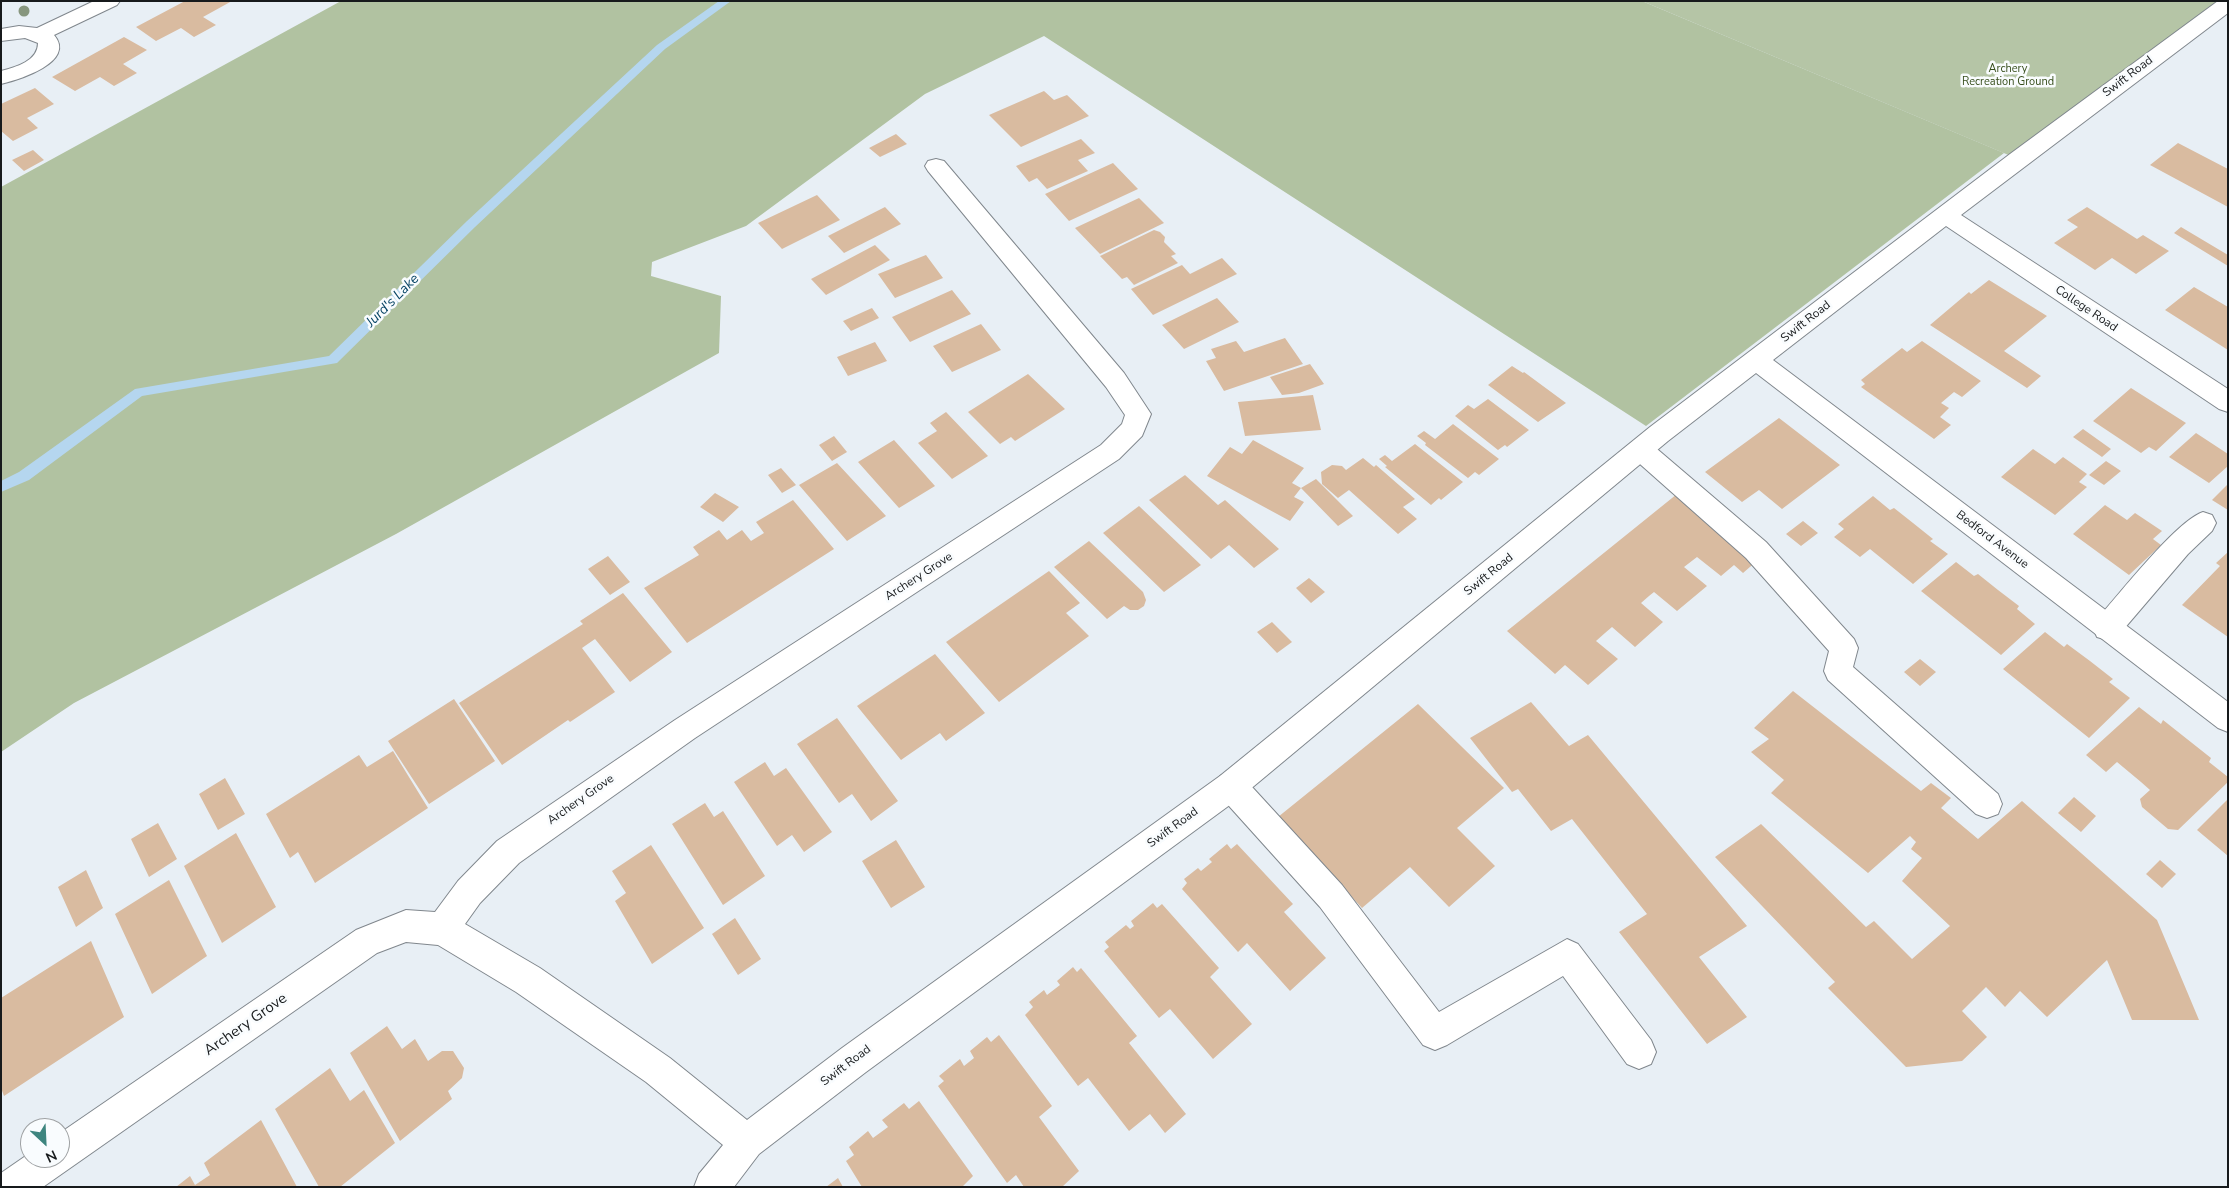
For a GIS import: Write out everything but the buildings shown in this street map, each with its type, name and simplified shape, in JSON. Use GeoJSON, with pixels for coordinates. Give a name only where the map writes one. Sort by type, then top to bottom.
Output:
{"type":"FeatureCollection","features":[{"type":"Feature","properties":{"kind":"street"},"geometry":{"type":"LineString","coordinates":[[40,34],[110,1]]}},
{"type":"Feature","properties":{"kind":"street","name":"Swift Road"},"geometry":{"type":"LineString","coordinates":[[712,1187],[747,1142],[854,1060],[1231,786],[1642,450],[1756,360],[1945,215],[2228,3]]}},
{"type":"Feature","properties":{"kind":"street"},"geometry":{"type":"LineString","coordinates":[[1,36],[23,32],[40,34],[48,40],[49,47],[46,55],[27,70],[1,78]]}},
{"type":"Feature","properties":{"kind":"street","name":"Archery Grove"},"geometry":{"type":"LineString","coordinates":[[442,930],[469,892],[508,852],[685,729],[1110,452],[1133,429],[1138,414],[1115,380],[936,166]]}},
{"type":"Feature","properties":{"kind":"street","name":"College Road"},"geometry":{"type":"LineString","coordinates":[[1945,215],[2228,402]]}},
{"type":"Feature","properties":{"kind":"street","name":"Bedford Avenue"},"geometry":{"type":"LineString","coordinates":[[1756,360],[2228,719]]}},
{"type":"Feature","properties":{"kind":"street"},"geometry":{"type":"LineString","coordinates":[[1642,450],[1756,550],[1844,648],[1838,671],[1987,804]]}},
{"type":"Feature","properties":{"kind":"street"},"geometry":{"type":"LineString","coordinates":[[2107,628],[2179,546],[2203,523]]}},
{"type":"Feature","properties":{"kind":"street"},"geometry":{"type":"LineString","coordinates":[[1231,786],[1331,896],[1436,1033],[1567,955],[1639,1052]]}},
{"type":"Feature","properties":{"kind":"street","name":"Archery Grove"},"geometry":{"type":"LineString","coordinates":[[70,1147],[367,941],[406,926],[442,930],[528,980],[658,1070],[747,1142]]}},
{"type":"Feature","properties":{"kind":"street"},"geometry":{"type":"LineString","coordinates":[[12,1187],[40,1168]]}},
{"type":"Feature","properties":{"kind":"green space"},"geometry":{"type":"Polygon","coordinates":[[[341,1],[1642,1],[2004,153],[1646,426],[1044,36],[925,94],[746,226],[652,262],[651,276],[721,296],[719,353],[396,534],[74,703],[1,752],[1,187],[341,1]]]}},
{"type":"Feature","properties":{"kind":"green space","name":"Archery Recreation Ground"},"geometry":{"type":"Polygon","coordinates":[[[1642,1],[2228,1],[2018,159],[1642,1]]]}},
{"type":"Feature","properties":{"kind":"waterway","name":"Jurd's Lake"},"geometry":{"type":"LineString","coordinates":[[1,487],[24,476],[139,392],[333,360],[471,224],[661,47],[726,1]]}}]}
